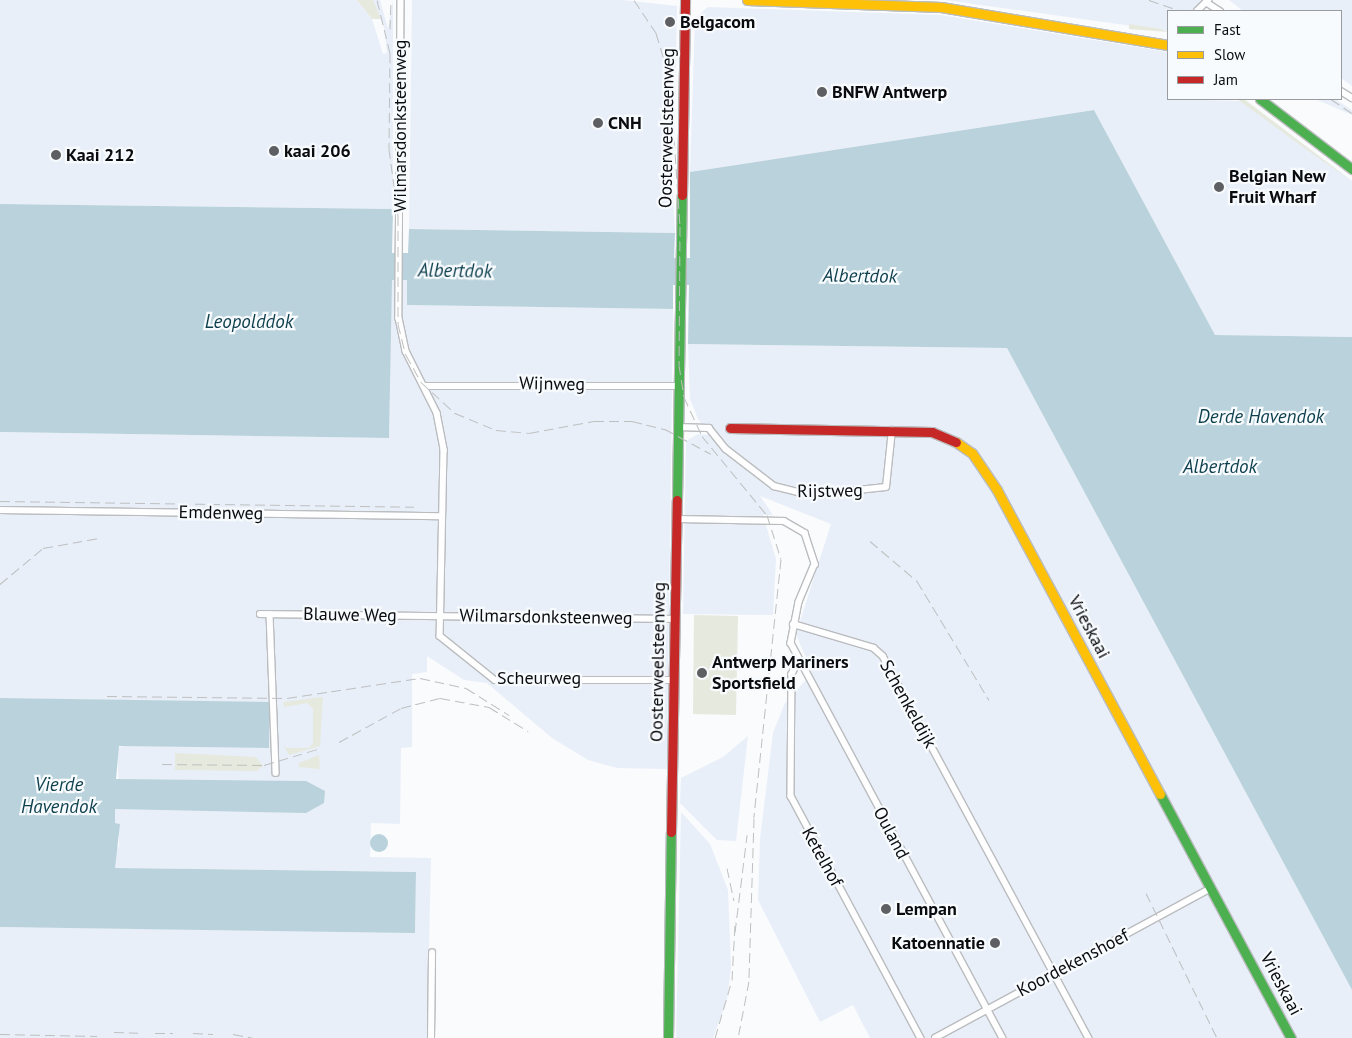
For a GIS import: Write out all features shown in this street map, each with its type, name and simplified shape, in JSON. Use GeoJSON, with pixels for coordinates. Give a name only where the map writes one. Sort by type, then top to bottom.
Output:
{"type":"FeatureCollection","features":[{"type":"Feature","properties":{"kind":"street","name":"Wilmarsdonksteenweg"},"geometry":{"type":"LineString","coordinates":[[401,0],[399,281],[402,336],[437,413],[444,450],[440,616],[674,619]]}},
{"type":"Feature","properties":{"kind":"street","name":"Oosterweelsteenweg"},"geometry":{"type":"LineString","coordinates":[[668,1038],[685,0]]}},
{"type":"Feature","properties":{"kind":"street"},"geometry":{"type":"LineString","coordinates":[[747,0],[941,7],[1167,45]]}},
{"type":"Feature","properties":{"kind":"street"},"geometry":{"type":"LineString","coordinates":[[1198,10],[1207,1],[1219,10]]}},
{"type":"Feature","properties":{"kind":"street"},"geometry":{"type":"LineString","coordinates":[[1261,100],[1352,169]]}},
{"type":"Feature","properties":{"kind":"street","name":"Wijnweg"},"geometry":{"type":"LineString","coordinates":[[425,386],[679,386]]}},
{"type":"Feature","properties":{"kind":"street","name":"Rijstweg"},"geometry":{"type":"LineString","coordinates":[[678,427],[709,428],[726,449],[774,486],[811,495],[886,487],[892,430]]}},
{"type":"Feature","properties":{"kind":"street","name":"Vrieskaai"},"geometry":{"type":"LineString","coordinates":[[730,428],[892,430],[948,436],[983,465],[1292,1038]]}},
{"type":"Feature","properties":{"kind":"street","name":"Emdenweg"},"geometry":{"type":"LineString","coordinates":[[0,510],[442,516]]}},
{"type":"Feature","properties":{"kind":"street"},"geometry":{"type":"LineString","coordinates":[[677,519],[784,521],[805,533],[815,564],[793,624]]}},
{"type":"Feature","properties":{"kind":"street","name":"Blauwe Weg"},"geometry":{"type":"LineString","coordinates":[[260,614],[440,616]]}},
{"type":"Feature","properties":{"kind":"street"},"geometry":{"type":"LineString","coordinates":[[270,614],[276,774]]}},
{"type":"Feature","properties":{"kind":"street","name":"Scheurweg"},"geometry":{"type":"LineString","coordinates":[[440,616],[440,636],[495,680],[674,680]]}},
{"type":"Feature","properties":{"kind":"street","name":"Ouland"},"geometry":{"type":"LineString","coordinates":[[793,624],[791,643],[799,661],[1003,1038]]}},
{"type":"Feature","properties":{"kind":"street","name":"Schenkeldijk"},"geometry":{"type":"LineString","coordinates":[[793,624],[874,648],[883,656],[1089,1038]]}},
{"type":"Feature","properties":{"kind":"street","name":"Ketelhof"},"geometry":{"type":"LineString","coordinates":[[799,661],[792,672],[791,796],[920,1038]]}},
{"type":"Feature","properties":{"kind":"street","name":"Koordekenshoef"},"geometry":{"type":"LineString","coordinates":[[935,1038],[1210,888]]}},
{"type":"Feature","properties":{"kind":"street"},"geometry":{"type":"LineString","coordinates":[[431,1038],[432,953]]}},
{"type":"Feature","properties":{"kind":"shaded area"},"geometry":{"type":"Polygon","coordinates":[[[0,0],[357,0],[372,19],[383,54],[387,53],[384,28],[373,0],[380,0],[388,29],[393,0],[393,209],[0,204],[0,0]]]}},
{"type":"Feature","properties":{"kind":"shaded area"},"geometry":{"type":"Polygon","coordinates":[[[357,0],[373,0],[381,19],[372,19],[357,0]]]}},
{"type":"Feature","properties":{"kind":"shaded area"},"geometry":{"type":"Polygon","coordinates":[[[412,0],[622,0],[677,6],[676,73],[666,73],[675,233],[409,229],[412,0]]]}},
{"type":"Feature","properties":{"kind":"shaded area"},"geometry":{"type":"Polygon","coordinates":[[[945,0],[1203,0],[1193,10],[1167,10],[1167,31],[945,0]]]}},
{"type":"Feature","properties":{"kind":"shaded area"},"geometry":{"type":"Polygon","coordinates":[[[1229,0],[1352,0],[1352,86],[1342,79],[1342,10],[1242,10],[1229,0]]]}},
{"type":"Feature","properties":{"kind":"shaded area"},"geometry":{"type":"Polygon","coordinates":[[[708,7],[941,15],[1167,52],[1167,100],[1242,101],[1352,181],[1352,337],[1215,335],[1094,110],[690,172],[695,18],[708,7]]]}},
{"type":"Feature","properties":{"kind":"shaded area"},"geometry":{"type":"Polygon","coordinates":[[[1129,24],[1161,29],[1167,32],[1129,29],[1129,24]]]}},
{"type":"Feature","properties":{"kind":"shaded area"},"geometry":{"type":"Polygon","coordinates":[[[1238,100],[1245,100],[1352,181],[1238,100]]]}},
{"type":"Feature","properties":{"kind":"shaded area"},"geometry":{"type":"Polygon","coordinates":[[[1317,100],[1337,100],[1352,110],[1352,115],[1317,100]]]}},
{"type":"Feature","properties":{"kind":"shaded area"},"geometry":{"type":"Polygon","coordinates":[[[391,280],[407,280],[407,305],[673,309],[667,769],[617,768],[588,760],[552,738],[487,683],[464,680],[427,656],[427,672],[412,674],[412,747],[401,748],[400,824],[371,823],[370,857],[431,858],[427,1038],[0,1038],[0,927],[415,932],[416,872],[115,868],[114,848],[119,847],[119,824],[115,823],[115,809],[120,809],[117,748],[270,703],[0,698],[0,432],[389,438],[391,280]]]}},
{"type":"Feature","properties":{"kind":"shaded area"},"geometry":{"type":"Polygon","coordinates":[[[688,344],[1007,348],[1352,990],[1352,1038],[870,1038],[853,1005],[820,1022],[758,900],[760,839],[773,733],[785,703],[812,673],[796,634],[831,524],[760,496],[773,515],[763,515],[776,559],[773,615],[683,614],[686,441],[698,434],[711,435],[698,419],[690,399],[688,344]]]}},
{"type":"Feature","properties":{"kind":"shaded area"},"geometry":{"type":"Polygon","coordinates":[[[694,615],[738,616],[736,715],[693,714],[694,615]]]}},
{"type":"Feature","properties":{"kind":"shaded area"},"geometry":{"type":"Polygon","coordinates":[[[323,697],[320,746],[289,755],[282,743],[286,748],[309,748],[313,743],[313,708],[307,703],[284,707],[283,702],[323,697]]]}},
{"type":"Feature","properties":{"kind":"shaded area"},"geometry":{"type":"Polygon","coordinates":[[[748,736],[736,841],[717,840],[680,803],[681,778],[723,757],[748,736]]]}},
{"type":"Feature","properties":{"kind":"shaded area"},"geometry":{"type":"Polygon","coordinates":[[[175,753],[256,757],[263,766],[257,771],[175,770],[175,753]]]}},
{"type":"Feature","properties":{"kind":"shaded area"},"geometry":{"type":"Polygon","coordinates":[[[319,755],[320,769],[299,767],[299,763],[319,755]]]}},
{"type":"Feature","properties":{"kind":"shaded area"},"geometry":{"type":"Polygon","coordinates":[[[681,812],[710,844],[728,890],[731,968],[727,1000],[713,1038],[676,1038],[681,812]]]}},
{"type":"Feature","properties":{"kind":"water","name":"Albertdok"},"geometry":{"type":"Polygon","coordinates":[[[1094,110],[1215,335],[1352,337],[1352,990],[1007,348],[688,344],[689,285],[673,285],[673,309],[407,305],[407,280],[392,280],[389,438],[0,432],[0,204],[393,209],[392,253],[408,253],[409,229],[675,233],[674,258],[690,258],[690,172],[1094,110]]]}},
{"type":"Feature","properties":{"kind":"water","name":"Vierde Havendok"},"geometry":{"type":"Polygon","coordinates":[[[0,698],[270,702],[269,748],[119,746],[116,779],[306,781],[325,791],[324,803],[306,813],[115,809],[115,823],[120,824],[115,868],[416,872],[415,933],[0,927],[0,698]]]}},
{"type":"Feature","properties":{"kind":"water"},"geometry":{"type":"Polygon","coordinates":[[[379,834],[385,837],[388,843],[385,849],[379,852],[373,849],[370,843],[373,837],[379,834]]]}},
{"type":"Feature","properties":{"kind":"railway"},"geometry":{"type":"LineString","coordinates":[[377,0],[390,53],[389,149],[398,216],[398,324],[406,355],[421,382],[455,413],[496,430],[529,433],[594,421],[632,421],[665,429],[711,454]]}},
{"type":"Feature","properties":{"kind":"railway"},"geometry":{"type":"LineString","coordinates":[[390,29],[391,0]]}},
{"type":"Feature","properties":{"kind":"railway"},"geometry":{"type":"LineString","coordinates":[[634,0],[656,33],[670,79],[680,226],[679,365],[684,397],[702,436],[767,515],[781,559],[754,818],[749,981],[738,1038]]}},
{"type":"Feature","properties":{"kind":"railway"},"geometry":{"type":"LineString","coordinates":[[1149,0],[1178,10]]}},
{"type":"Feature","properties":{"kind":"railway"},"geometry":{"type":"LineString","coordinates":[[1332,100],[1352,113]]}},
{"type":"Feature","properties":{"kind":"railway"},"geometry":{"type":"LineString","coordinates":[[0,501],[414,507]]}},
{"type":"Feature","properties":{"kind":"railway"},"geometry":{"type":"LineString","coordinates":[[0,584],[43,548],[99,538]]}},
{"type":"Feature","properties":{"kind":"railway"},"geometry":{"type":"LineString","coordinates":[[870,541],[917,581],[989,700]]}},
{"type":"Feature","properties":{"kind":"railway"},"geometry":{"type":"LineString","coordinates":[[107,696],[287,698],[420,678],[466,688],[509,715]]}},
{"type":"Feature","properties":{"kind":"railway"},"geometry":{"type":"LineString","coordinates":[[339,742],[401,708],[440,698],[489,707],[528,731]]}},
{"type":"Feature","properties":{"kind":"railway"},"geometry":{"type":"LineString","coordinates":[[162,764],[264,765],[321,748]]}},
{"type":"Feature","properties":{"kind":"railway"},"geometry":{"type":"LineString","coordinates":[[735,932],[747,835]]}},
{"type":"Feature","properties":{"kind":"railway"},"geometry":{"type":"LineString","coordinates":[[727,868],[734,900]]}},
{"type":"Feature","properties":{"kind":"railway"},"geometry":{"type":"LineString","coordinates":[[1146,893],[1217,1038]]}},
{"type":"Feature","properties":{"kind":"railway"},"geometry":{"type":"LineString","coordinates":[[715,1038],[732,980],[735,925]]}},
{"type":"Feature","properties":{"kind":"railway"},"geometry":{"type":"LineString","coordinates":[[114,1032],[138,1033]]}},
{"type":"Feature","properties":{"kind":"railway"},"geometry":{"type":"LineString","coordinates":[[155,1033],[173,1033]]}},
{"type":"Feature","properties":{"kind":"railway"},"geometry":{"type":"LineString","coordinates":[[193,1033],[213,1034]]}},
{"type":"Feature","properties":{"kind":"railway"},"geometry":{"type":"LineString","coordinates":[[0,1034],[97,1036]]}},
{"type":"Feature","properties":{"kind":"railway"},"geometry":{"type":"LineString","coordinates":[[233,1034],[253,1038]]}},
{"type":"Feature","properties":{"kind":"traffic: fast"},"geometry":{"type":"LineString","coordinates":[[1261,100],[1352,169]]}},
{"type":"Feature","properties":{"kind":"traffic: fast"},"geometry":{"type":"LineString","coordinates":[[677,500],[682,195]]}},
{"type":"Feature","properties":{"kind":"traffic: fast"},"geometry":{"type":"LineString","coordinates":[[1160,794],[1291,1038]]}},
{"type":"Feature","properties":{"kind":"traffic: fast"},"geometry":{"type":"LineString","coordinates":[[668,1038],[671,832]]}},
{"type":"Feature","properties":{"kind":"traffic: slow"},"geometry":{"type":"LineString","coordinates":[[747,0],[941,7],[1167,45]]}},
{"type":"Feature","properties":{"kind":"traffic: slow"},"geometry":{"type":"LineString","coordinates":[[956,442],[972,453],[997,490],[1160,794]]}},
{"type":"Feature","properties":{"kind":"traffic: jam"},"geometry":{"type":"LineString","coordinates":[[682,195],[685,0]]}},
{"type":"Feature","properties":{"kind":"traffic: jam"},"geometry":{"type":"LineString","coordinates":[[730,428],[932,432],[956,442]]}},
{"type":"Feature","properties":{"kind":"traffic: jam"},"geometry":{"type":"LineString","coordinates":[[671,832],[677,500]]}},
{"type":"Feature","properties":{"kind":"place","name":"Belgacom"},"geometry":{"type":"Point","coordinates":[670,22]}},
{"type":"Feature","properties":{"kind":"place","name":"BNFW Antwerp"},"geometry":{"type":"Point","coordinates":[822,92]}},
{"type":"Feature","properties":{"kind":"place","name":"CNH"},"geometry":{"type":"Point","coordinates":[598,123]}},
{"type":"Feature","properties":{"kind":"place","name":"kaai 206"},"geometry":{"type":"Point","coordinates":[274,151]}},
{"type":"Feature","properties":{"kind":"place","name":"Kaai 212"},"geometry":{"type":"Point","coordinates":[56,155]}},
{"type":"Feature","properties":{"kind":"place","name":"Belgian New Fruit Wharf"},"geometry":{"type":"Point","coordinates":[1219,187]}},
{"type":"Feature","properties":{"kind":"place","name":"Antwerp Mariners Sportsfield"},"geometry":{"type":"Point","coordinates":[702,673]}},
{"type":"Feature","properties":{"kind":"place","name":"Lempan"},"geometry":{"type":"Point","coordinates":[886,909]}},
{"type":"Feature","properties":{"kind":"place","name":"Katoennatie"},"geometry":{"type":"Point","coordinates":[995,943]}},
{"type":"Feature","properties":{"kind":"water label","name":"Leopolddok"},"geometry":{"type":"Point","coordinates":[249,322]}},
{"type":"Feature","properties":{"kind":"water label","name":"Derde Havendok"},"geometry":{"type":"Point","coordinates":[1261,417]}}]}
